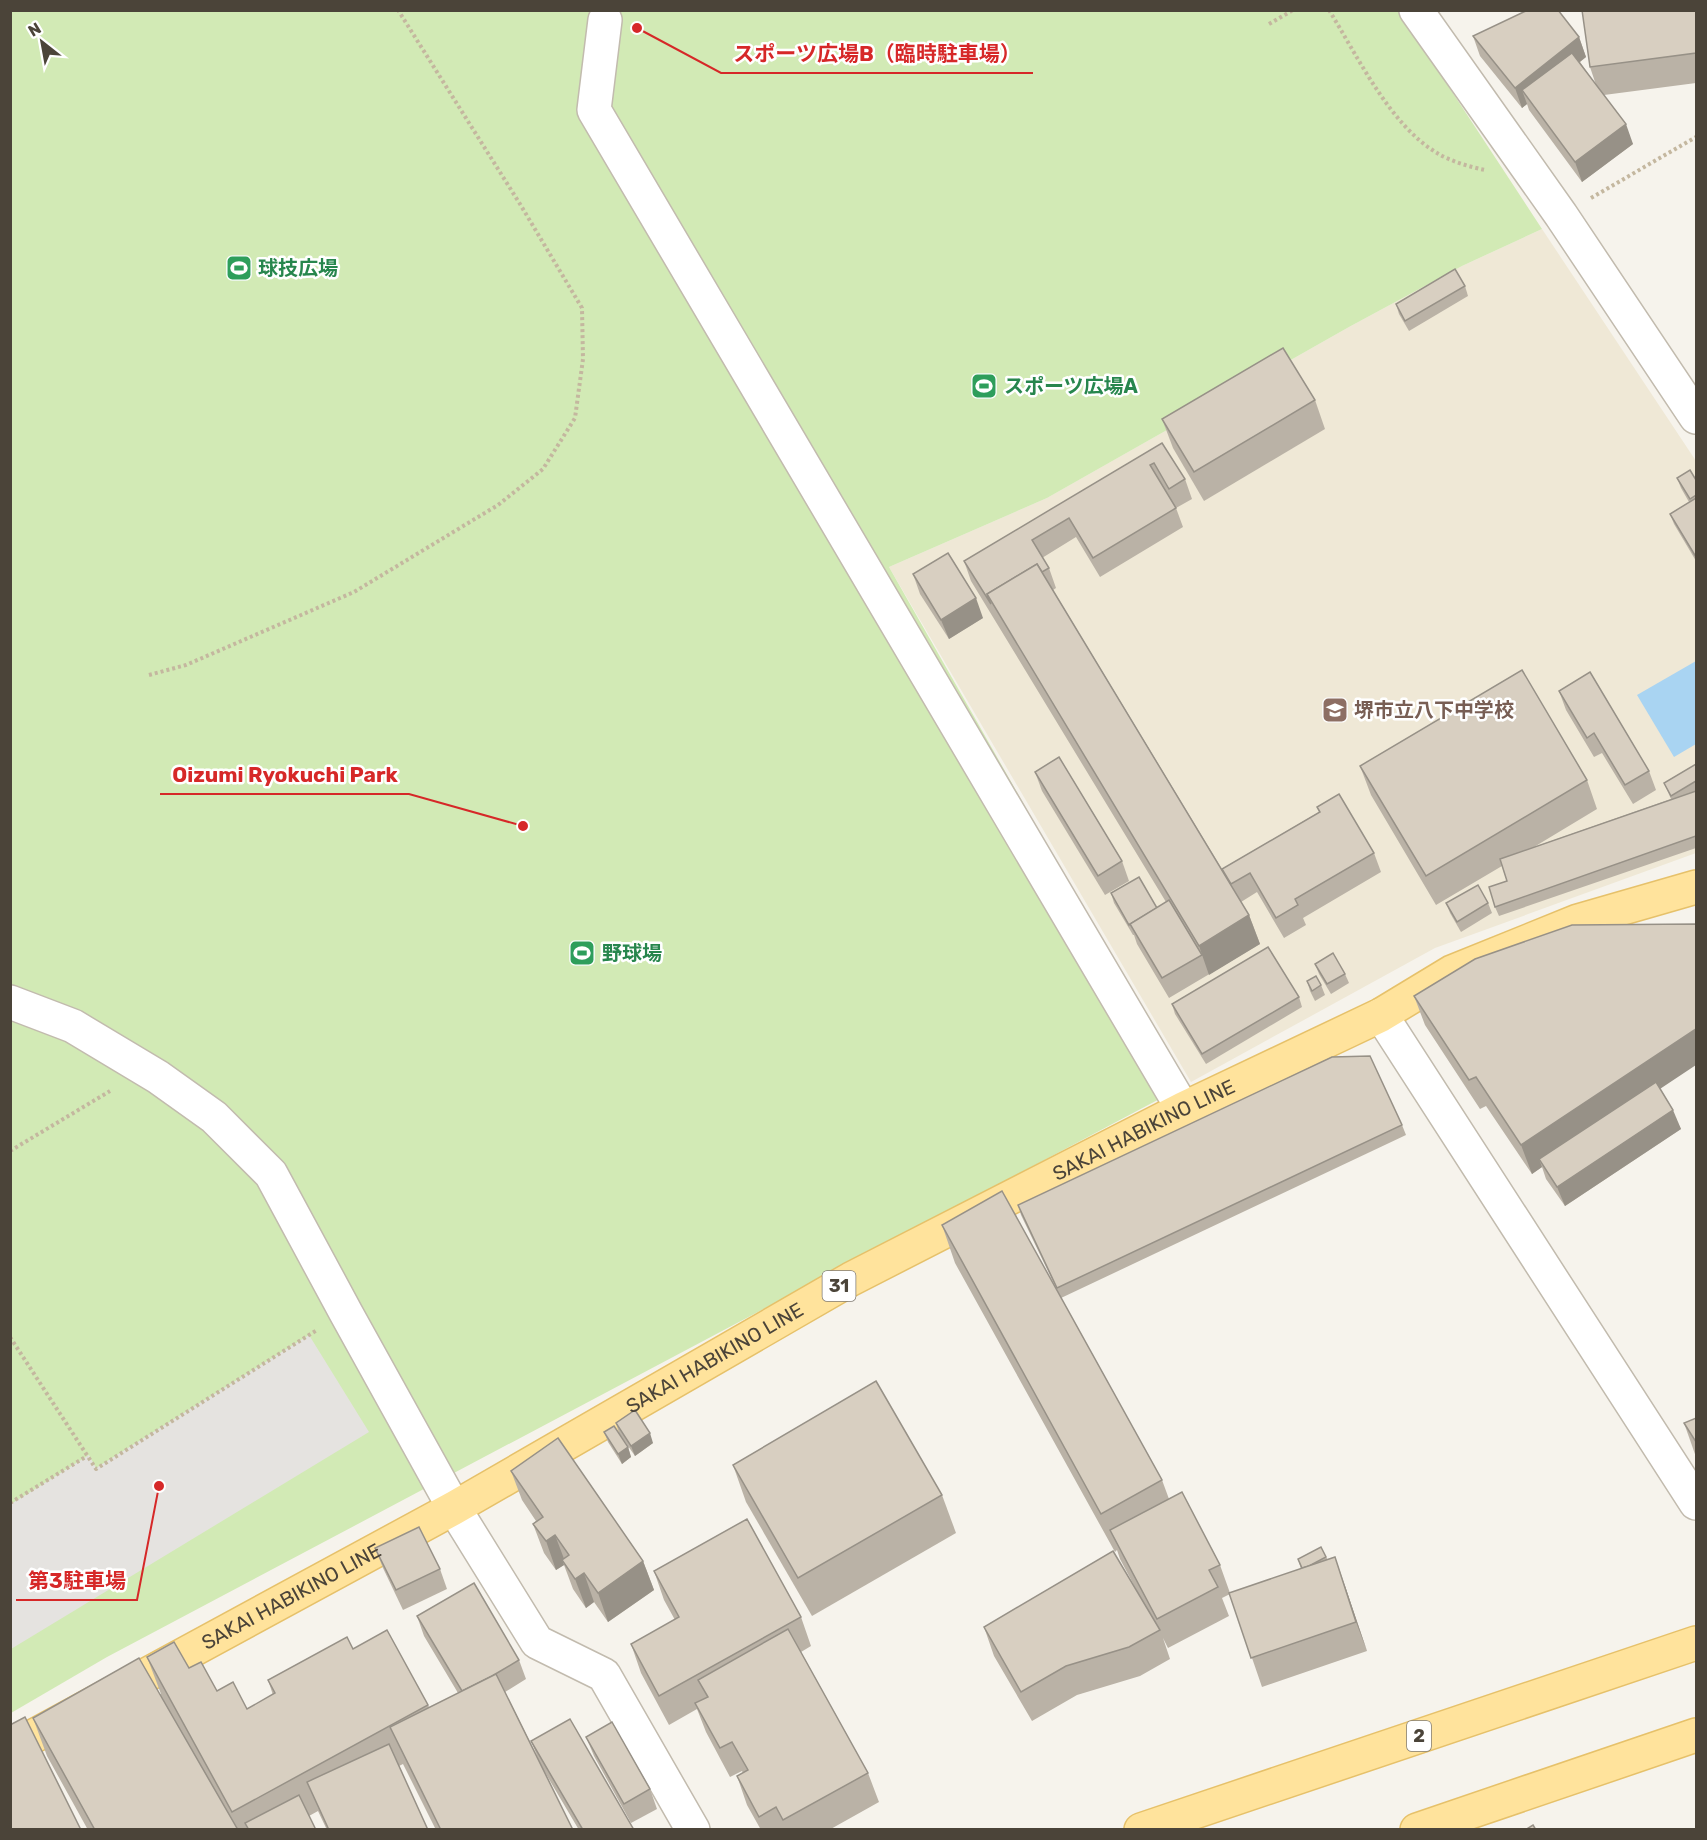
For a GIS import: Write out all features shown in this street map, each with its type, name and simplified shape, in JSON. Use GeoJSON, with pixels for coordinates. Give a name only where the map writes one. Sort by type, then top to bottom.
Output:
{"type":"FeatureCollection","features":[{"type":"Feature","properties":{"kind":"main road","name":"SAKAI HABIKINO LINE"},"geometry":{"type":"LineString","coordinates":[[10,1749],[454,1508],[851,1279],[1182,1109],[1381,1015],[1452,972],[1578,921],[1696,887]]}},
{"type":"Feature","properties":{"kind":"main road","name":"2"},"geometry":{"type":"LineString","coordinates":[[1142,1830],[1696,1643]]}},
{"type":"Feature","properties":{"kind":"main road"},"geometry":{"type":"LineString","coordinates":[[1417,1830],[1696,1735]]}},
{"type":"Feature","properties":{"kind":"street"},"geometry":{"type":"LineString","coordinates":[[1416,10],[1561,214],[1696,417]]}},
{"type":"Feature","properties":{"kind":"street"},"geometry":{"type":"LineString","coordinates":[[605,20],[594,110],[1182,1109]]}},
{"type":"Feature","properties":{"kind":"street"},"geometry":{"type":"LineString","coordinates":[[10,1002],[73,1026],[146,1069],[214,1117],[271,1174],[454,1508],[537,1642],[604,1675],[693,1830]]}},
{"type":"Feature","properties":{"kind":"street"},"geometry":{"type":"LineString","coordinates":[[1381,1015],[1696,1503]]}},
{"type":"Feature","properties":{"kind":"path"},"geometry":{"type":"LineString","coordinates":[[148,675],[186,665],[354,592],[498,505],[543,469],[575,418],[583,359],[582,308],[520,204],[398,10]]}},
{"type":"Feature","properties":{"kind":"path"},"geometry":{"type":"LineString","coordinates":[[1269,24],[1293,10]]}},
{"type":"Feature","properties":{"kind":"path"},"geometry":{"type":"LineString","coordinates":[[1329,10],[1392,111],[1412,134],[1438,153],[1479,169],[1538,182]]}},
{"type":"Feature","properties":{"kind":"path"},"geometry":{"type":"LineString","coordinates":[[1561,214],[1696,137]]}},
{"type":"Feature","properties":{"kind":"path"},"geometry":{"type":"LineString","coordinates":[[10,1151],[146,1069]]}},
{"type":"Feature","properties":{"kind":"path"},"geometry":{"type":"LineString","coordinates":[[10,1336],[96,1469],[346,1313]]}},
{"type":"Feature","properties":{"kind":"path"},"geometry":{"type":"LineString","coordinates":[[10,1503],[87,1456]]}},
{"type":"Feature","properties":{"kind":"shaded area","name":"堺市立八下中学校"},"geometry":{"type":"Polygon","coordinates":[[[1542,229],[1696,461],[1696,853],[1435,948],[1191,1082],[889,567],[1047,498],[1349,327],[1462,266],[1542,229]]]}},
{"type":"Feature","properties":{"kind":"shaded area"},"geometry":{"type":"Polygon","coordinates":[[[309,1335],[369,1432],[11,1649],[11,1504],[89,1455],[96,1468],[309,1335]]]}},
{"type":"Feature","properties":{"kind":"green space"},"geometry":{"type":"Polygon","coordinates":[[[11,11],[1399,11],[1542,229],[1462,266],[1349,327],[1047,498],[889,567],[1184,1086],[107,1657],[11,1713],[11,11]]]}},
{"type":"Feature","properties":{"kind":"water"},"geometry":{"type":"Polygon","coordinates":[[[1696,661],[1696,744],[1674,757],[1637,695],[1696,661]]]}},
{"type":"Feature","properties":{"kind":"building"},"geometry":{"type":"Polygon","coordinates":[[[1528,10],[1558,10],[1579,37],[1515,88],[1473,36],[1528,10]]]}},
{"type":"Feature","properties":{"kind":"building"},"geometry":{"type":"Polygon","coordinates":[[[1582,10],[1696,10],[1696,53],[1590,67],[1582,10]]]}},
{"type":"Feature","properties":{"kind":"building"},"geometry":{"type":"Polygon","coordinates":[[[1572,53],[1626,124],[1575,162],[1522,90],[1572,53]]]}},
{"type":"Feature","properties":{"kind":"building"},"geometry":{"type":"Polygon","coordinates":[[[1455,269],[1465,286],[1405,321],[1396,304],[1455,269]]]}},
{"type":"Feature","properties":{"kind":"building"},"geometry":{"type":"Polygon","coordinates":[[[1283,348],[1315,400],[1194,472],[1162,419],[1283,348]]]}},
{"type":"Feature","properties":{"kind":"building"},"geometry":{"type":"Polygon","coordinates":[[[1162,443],[1185,479],[1169,489],[1154,463],[1150,465],[1176,508],[1093,558],[1069,518],[1032,540],[1049,568],[1042,572],[1037,564],[987,594],[991,604],[964,561],[1162,443]]]}},
{"type":"Feature","properties":{"kind":"building"},"geometry":{"type":"Polygon","coordinates":[[[1690,470],[1696,480],[1696,495],[1690,499],[1677,478],[1690,470]]]}},
{"type":"Feature","properties":{"kind":"building"},"geometry":{"type":"Polygon","coordinates":[[[1696,498],[1696,557],[1670,514],[1696,498]]]}},
{"type":"Feature","properties":{"kind":"building"},"geometry":{"type":"Polygon","coordinates":[[[948,553],[976,598],[941,620],[913,574],[948,553]]]}},
{"type":"Feature","properties":{"kind":"building"},"geometry":{"type":"Polygon","coordinates":[[[1037,564],[1249,915],[1199,946],[987,594],[1037,564]]]}},
{"type":"Feature","properties":{"kind":"building"},"geometry":{"type":"Polygon","coordinates":[[[1522,670],[1587,780],[1426,876],[1360,766],[1522,670]]]}},
{"type":"Feature","properties":{"kind":"building"},"geometry":{"type":"Polygon","coordinates":[[[1590,672],[1649,771],[1625,785],[1594,733],[1587,738],[1559,691],[1590,672]]]}},
{"type":"Feature","properties":{"kind":"building"},"geometry":{"type":"Polygon","coordinates":[[[1059,757],[1122,861],[1098,876],[1035,772],[1059,757]]]}},
{"type":"Feature","properties":{"kind":"building"},"geometry":{"type":"Polygon","coordinates":[[[1696,764],[1696,781],[1671,796],[1664,783],[1696,764]]]}},
{"type":"Feature","properties":{"kind":"building"},"geometry":{"type":"Polygon","coordinates":[[[1696,791],[1696,836],[1495,907],[1489,887],[1507,881],[1500,859],[1696,791]]]}},
{"type":"Feature","properties":{"kind":"building"},"geometry":{"type":"Polygon","coordinates":[[[1339,794],[1374,853],[1295,899],[1298,905],[1276,918],[1250,873],[1231,884],[1222,869],[1320,812],[1317,807],[1339,794]]]}},
{"type":"Feature","properties":{"kind":"building"},"geometry":{"type":"Polygon","coordinates":[[[1139,877],[1157,908],[1129,925],[1111,893],[1139,877]]]}},
{"type":"Feature","properties":{"kind":"building"},"geometry":{"type":"Polygon","coordinates":[[[1478,885],[1488,903],[1457,922],[1446,903],[1478,885]]]}},
{"type":"Feature","properties":{"kind":"building"},"geometry":{"type":"Polygon","coordinates":[[[1169,900],[1202,955],[1162,978],[1130,924],[1169,900]]]}},
{"type":"Feature","properties":{"kind":"building"},"geometry":{"type":"Polygon","coordinates":[[[1696,924],[1696,1029],[1521,1145],[1476,1077],[1469,1080],[1414,996],[1475,959],[1572,925],[1696,924]]]}},
{"type":"Feature","properties":{"kind":"building"},"geometry":{"type":"Polygon","coordinates":[[[1268,947],[1299,997],[1202,1054],[1172,1004],[1268,947]]]}},
{"type":"Feature","properties":{"kind":"building"},"geometry":{"type":"Polygon","coordinates":[[[1333,953],[1345,974],[1327,984],[1315,964],[1333,953]]]}},
{"type":"Feature","properties":{"kind":"building"},"geometry":{"type":"Polygon","coordinates":[[[1316,976],[1321,985],[1312,991],[1307,981],[1316,976]]]}},
{"type":"Feature","properties":{"kind":"building"},"geometry":{"type":"Polygon","coordinates":[[[1370,1056],[1402,1125],[1057,1288],[1018,1205],[1332,1057],[1370,1056]]]}},
{"type":"Feature","properties":{"kind":"building"},"geometry":{"type":"Polygon","coordinates":[[[1656,1082],[1673,1110],[1557,1187],[1539,1159],[1656,1082]]]}},
{"type":"Feature","properties":{"kind":"building"},"geometry":{"type":"Polygon","coordinates":[[[1002,1191],[1162,1480],[1101,1514],[942,1225],[1002,1191]]]}},
{"type":"Feature","properties":{"kind":"building"},"geometry":{"type":"Polygon","coordinates":[[[876,1381],[942,1495],[798,1578],[733,1465],[876,1381]]]}},
{"type":"Feature","properties":{"kind":"building"},"geometry":{"type":"Polygon","coordinates":[[[635,1410],[650,1433],[631,1446],[616,1423],[635,1410]]]}},
{"type":"Feature","properties":{"kind":"building"},"geometry":{"type":"Polygon","coordinates":[[[1696,1418],[1696,1442],[1684,1423],[1696,1418]]]}},
{"type":"Feature","properties":{"kind":"building"},"geometry":{"type":"Polygon","coordinates":[[[614,1426],[628,1447],[618,1454],[604,1432],[614,1426]]]}},
{"type":"Feature","properties":{"kind":"building"},"geometry":{"type":"Polygon","coordinates":[[[558,1438],[643,1561],[598,1593],[584,1573],[575,1579],[562,1560],[569,1555],[555,1535],[546,1541],[533,1524],[543,1517],[511,1471],[558,1438]]]}},
{"type":"Feature","properties":{"kind":"building"},"geometry":{"type":"Polygon","coordinates":[[[1182,1492],[1220,1565],[1209,1570],[1218,1587],[1157,1619],[1110,1530],[1182,1492]]]}},
{"type":"Feature","properties":{"kind":"building"},"geometry":{"type":"Polygon","coordinates":[[[747,1519],[801,1617],[659,1696],[631,1644],[679,1617],[654,1571],[747,1519]]]}},
{"type":"Feature","properties":{"kind":"building"},"geometry":{"type":"Polygon","coordinates":[[[419,1527],[440,1569],[396,1590],[375,1548],[419,1527]]]}},
{"type":"Feature","properties":{"kind":"building"},"geometry":{"type":"Polygon","coordinates":[[[1321,1547],[1326,1557],[1302,1568],[1298,1559],[1321,1547]]]}},
{"type":"Feature","properties":{"kind":"building"},"geometry":{"type":"Polygon","coordinates":[[[1113,1551],[1160,1630],[1129,1647],[1066,1666],[1021,1692],[984,1627],[1113,1551]]]}},
{"type":"Feature","properties":{"kind":"building"},"geometry":{"type":"Polygon","coordinates":[[[1335,1557],[1356,1622],[1251,1658],[1229,1593],[1335,1557]]]}},
{"type":"Feature","properties":{"kind":"building"},"geometry":{"type":"Polygon","coordinates":[[[474,1583],[519,1660],[462,1691],[417,1616],[474,1583]]]}},
{"type":"Feature","properties":{"kind":"building"},"geometry":{"type":"Polygon","coordinates":[[[788,1629],[868,1773],[783,1820],[776,1807],[759,1817],[737,1776],[748,1770],[732,1742],[720,1748],[695,1703],[708,1697],[698,1680],[788,1629]]]}},
{"type":"Feature","properties":{"kind":"building"},"geometry":{"type":"Polygon","coordinates":[[[387,1630],[428,1705],[232,1812],[147,1657],[174,1642],[189,1668],[201,1662],[217,1691],[233,1682],[247,1709],[275,1693],[268,1680],[347,1637],[353,1649],[387,1630]]]}},
{"type":"Feature","properties":{"kind":"building"},"geometry":{"type":"Polygon","coordinates":[[[139,1658],[238,1830],[95,1830],[33,1718],[139,1658]]]}},
{"type":"Feature","properties":{"kind":"building"},"geometry":{"type":"Polygon","coordinates":[[[496,1674],[573,1830],[441,1830],[390,1727],[496,1674]]]}},
{"type":"Feature","properties":{"kind":"building"},"geometry":{"type":"Polygon","coordinates":[[[25,1717],[81,1830],[10,1830],[10,1725],[25,1717]]]}},
{"type":"Feature","properties":{"kind":"building"},"geometry":{"type":"Polygon","coordinates":[[[570,1719],[634,1830],[583,1830],[531,1741],[570,1719]]]}},
{"type":"Feature","properties":{"kind":"building"},"geometry":{"type":"Polygon","coordinates":[[[612,1722],[650,1789],[624,1804],[586,1737],[612,1722]]]}},
{"type":"Feature","properties":{"kind":"building"},"geometry":{"type":"Polygon","coordinates":[[[389,1744],[428,1830],[329,1830],[307,1782],[389,1744]]]}},
{"type":"Feature","properties":{"kind":"building"},"geometry":{"type":"Polygon","coordinates":[[[299,1795],[316,1830],[249,1830],[245,1823],[299,1795]]]}},
{"type":"Feature","properties":{"kind":"building"},"geometry":{"type":"Polygon","coordinates":[[[1533,1825],[1536,1830],[1525,1830],[1533,1825]]]}},
{"type":"Feature","properties":{"kind":"place","name":"スポーツ広場B（臨時駐車場）"},"geometry":{"type":"Point","coordinates":[637,28]}},
{"type":"Feature","properties":{"kind":"place","name":"球技広場"},"geometry":{"type":"Point","coordinates":[239,268]}},
{"type":"Feature","properties":{"kind":"place","name":"スポーツ広場A"},"geometry":{"type":"Point","coordinates":[984,386]}},
{"type":"Feature","properties":{"kind":"place","name":"堺市立八下中学校"},"geometry":{"type":"Point","coordinates":[1335,710]}},
{"type":"Feature","properties":{"kind":"place","name":"Oizumi Ryokuchi Park"},"geometry":{"type":"Point","coordinates":[523,826]}},
{"type":"Feature","properties":{"kind":"place","name":"野球場"},"geometry":{"type":"Point","coordinates":[582,953]}},
{"type":"Feature","properties":{"kind":"place","name":"第3駐車場"},"geometry":{"type":"Point","coordinates":[159,1486]}}]}
